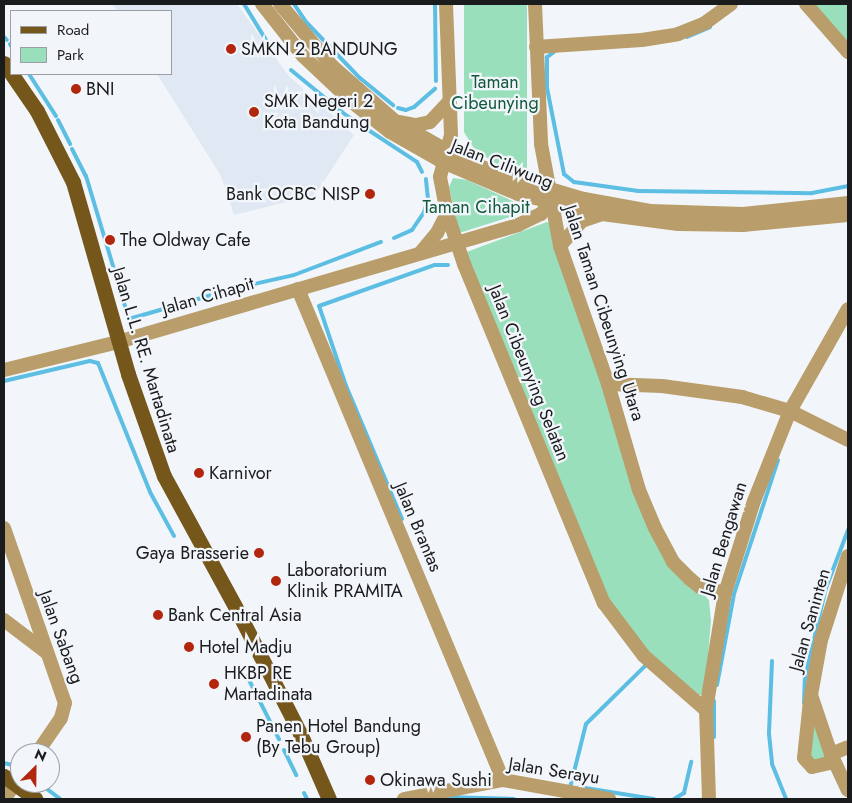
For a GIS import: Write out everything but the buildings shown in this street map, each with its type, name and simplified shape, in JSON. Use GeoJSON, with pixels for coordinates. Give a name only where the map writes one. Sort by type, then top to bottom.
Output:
{"type":"FeatureCollection","features":[{"type":"Feature","properties":{"kind":"main road","name":"Jalan L.L. RE. Martadinata"},"geometry":{"type":"LineString","coordinates":[[12,75],[37,111],[73,182],[118,342],[148,439],[164,476],[242,620],[329,799]]}},
{"type":"Feature","properties":{"kind":"street","name":"Jalan Ciliwung"},"geometry":{"type":"LineString","coordinates":[[262,4],[303,56],[352,102],[390,132],[445,157],[496,185],[550,203],[602,214],[678,224],[743,219],[848,215]]}},
{"type":"Feature","properties":{"kind":"street","name":"Jalan Ciliwung"},"geometry":{"type":"LineString","coordinates":[[280,4],[332,66],[394,121],[445,157],[584,199],[650,212],[743,219],[848,203]]}},
{"type":"Feature","properties":{"kind":"street","name":"Jalan Cibeunying Selatan"},"geometry":{"type":"LineString","coordinates":[[446,4],[448,104],[445,157],[440,177],[447,213],[456,244],[604,603],[644,656],[706,710]]}},
{"type":"Feature","properties":{"kind":"street","name":"Jalan Taman Cibeunying Utara"},"geometry":{"type":"LineString","coordinates":[[535,4],[538,111],[550,203],[560,246],[608,384],[639,490],[672,562],[700,587],[725,593]]}},
{"type":"Feature","properties":{"kind":"street"},"geometry":{"type":"LineString","coordinates":[[536,47],[642,40],[678,34],[705,23],[731,4]]}},
{"type":"Feature","properties":{"kind":"street"},"geometry":{"type":"LineString","coordinates":[[806,4],[848,52]]}},
{"type":"Feature","properties":{"kind":"street"},"geometry":{"type":"LineString","coordinates":[[394,121],[425,124],[448,104]]}},
{"type":"Feature","properties":{"kind":"street"},"geometry":{"type":"LineString","coordinates":[[545,165],[560,185],[584,199]]}},
{"type":"Feature","properties":{"kind":"street","name":"Jalan Cihapit"},"geometry":{"type":"LineString","coordinates":[[4,370],[118,342],[421,252],[456,244],[533,219],[550,203]]}},
{"type":"Feature","properties":{"kind":"street"},"geometry":{"type":"LineString","coordinates":[[421,252],[437,233],[447,213]]}},
{"type":"Feature","properties":{"kind":"street"},"geometry":{"type":"LineString","coordinates":[[560,246],[582,221],[602,214]]}},
{"type":"Feature","properties":{"kind":"street","name":"Jalan Brantas"},"geometry":{"type":"LineString","coordinates":[[298,289],[504,780]]}},
{"type":"Feature","properties":{"kind":"street","name":"Jalan Bengawan"},"geometry":{"type":"LineString","coordinates":[[709,799],[706,710],[725,593],[754,501],[790,411],[848,309]]}},
{"type":"Feature","properties":{"kind":"street"},"geometry":{"type":"LineString","coordinates":[[608,384],[700,390],[742,397],[790,411],[848,440]]}},
{"type":"Feature","properties":{"kind":"street","name":"Jalan Sabang"},"geometry":{"type":"LineString","coordinates":[[4,528],[6,551],[65,704],[64,711],[43,743]]}},
{"type":"Feature","properties":{"kind":"street","name":"Jalan Saninten"},"geometry":{"type":"LineString","coordinates":[[832,758],[812,767],[804,758],[811,695],[821,640],[848,556]]}},
{"type":"Feature","properties":{"kind":"street"},"geometry":{"type":"LineString","coordinates":[[4,620],[46,653]]}},
{"type":"Feature","properties":{"kind":"street","name":"Jalan Saninten"},"geometry":{"type":"LineString","coordinates":[[811,695],[832,758],[848,790]]}},
{"type":"Feature","properties":{"kind":"street"},"geometry":{"type":"LineString","coordinates":[[832,758],[848,747]]}},
{"type":"Feature","properties":{"kind":"street","name":"Jalan Serayu"},"geometry":{"type":"LineString","coordinates":[[404,799],[504,780],[609,799]]}},
{"type":"Feature","properties":{"kind":"street"},"geometry":{"type":"LineString","coordinates":[[4,799],[10,786]]}},
{"type":"Feature","properties":{"kind":"shaded area","name":"SMK Negeri 2 Kota Bandung"},"geometry":{"type":"Polygon","coordinates":[[[112,4],[237,4],[288,75],[354,135],[315,195],[234,215],[221,176],[158,75],[172,75],[172,10],[116,10],[112,4]]]}},
{"type":"Feature","properties":{"kind":"green space","name":"Taman Cibeunying"},"geometry":{"type":"Polygon","coordinates":[[[464,4],[527,4],[527,170],[497,164],[475,150],[464,132],[464,4]]]}},
{"type":"Feature","properties":{"kind":"green space"},"geometry":{"type":"Polygon","coordinates":[[[810,4],[848,4],[848,42],[810,4]]]}},
{"type":"Feature","properties":{"kind":"green space","name":"Taman Cihapit"},"geometry":{"type":"Polygon","coordinates":[[[453,178],[467,180],[532,210],[459,233],[449,187],[453,178]]]}},
{"type":"Feature","properties":{"kind":"green space"},"geometry":{"type":"Polygon","coordinates":[[[547,222],[554,224],[665,554],[709,600],[711,621],[705,691],[701,695],[693,696],[649,655],[609,600],[464,253],[547,222]]]}},
{"type":"Feature","properties":{"kind":"green space"},"geometry":{"type":"Polygon","coordinates":[[[812,718],[830,762],[811,763],[812,718]]]}},
{"type":"Feature","properties":{"kind":"waterway"},"geometry":{"type":"LineString","coordinates":[[244,4],[266,40]]}},
{"type":"Feature","properties":{"kind":"waterway"},"geometry":{"type":"LineString","coordinates":[[294,4],[307,23],[360,78],[393,105]]}},
{"type":"Feature","properties":{"kind":"waterway"},"geometry":{"type":"LineString","coordinates":[[435,4],[436,81]]}},
{"type":"Feature","properties":{"kind":"waterway"},"geometry":{"type":"LineString","coordinates":[[687,37],[710,27]]}},
{"type":"Feature","properties":{"kind":"waterway"},"geometry":{"type":"LineString","coordinates":[[4,37],[7,40]]}},
{"type":"Feature","properties":{"kind":"waterway"},"geometry":{"type":"LineString","coordinates":[[554,52],[547,57],[547,88],[564,174],[574,182],[638,191],[812,193],[848,186]]}},
{"type":"Feature","properties":{"kind":"waterway"},"geometry":{"type":"LineString","coordinates":[[291,70],[347,116],[417,162],[422,172]]}},
{"type":"Feature","properties":{"kind":"waterway"},"geometry":{"type":"LineString","coordinates":[[30,75],[56,116]]}},
{"type":"Feature","properties":{"kind":"waterway"},"geometry":{"type":"LineString","coordinates":[[398,108],[406,110],[414,107],[435,89]]}},
{"type":"Feature","properties":{"kind":"waterway"},"geometry":{"type":"LineString","coordinates":[[58,120],[70,144]]}},
{"type":"Feature","properties":{"kind":"waterway"},"geometry":{"type":"LineString","coordinates":[[72,149],[86,176],[129,319],[236,288],[294,275],[381,242]]}},
{"type":"Feature","properties":{"kind":"waterway"},"geometry":{"type":"LineString","coordinates":[[394,238],[412,230],[424,212],[428,199],[426,179]]}},
{"type":"Feature","properties":{"kind":"waterway"},"geometry":{"type":"LineString","coordinates":[[402,519],[346,386],[319,306],[435,265],[448,265]]}},
{"type":"Feature","properties":{"kind":"waterway"},"geometry":{"type":"LineString","coordinates":[[4,381],[90,361],[98,363],[150,492],[174,536]]}},
{"type":"Feature","properties":{"kind":"waterway"},"geometry":{"type":"LineString","coordinates":[[717,685],[734,594],[778,460]]}},
{"type":"Feature","properties":{"kind":"waterway"},"geometry":{"type":"LineString","coordinates":[[804,703],[805,678],[826,588],[848,530]]}},
{"type":"Feature","properties":{"kind":"waterway"},"geometry":{"type":"LineString","coordinates":[[772,661],[769,734],[772,764],[786,799]]}},
{"type":"Feature","properties":{"kind":"waterway"},"geometry":{"type":"LineString","coordinates":[[570,788],[586,724],[646,665]]}},
{"type":"Feature","properties":{"kind":"waterway"},"geometry":{"type":"LineString","coordinates":[[247,676],[279,739]]}},
{"type":"Feature","properties":{"kind":"waterway"},"geometry":{"type":"LineString","coordinates":[[714,701],[714,737]]}},
{"type":"Feature","properties":{"kind":"waterway"},"geometry":{"type":"LineString","coordinates":[[284,750],[296,775]]}},
{"type":"Feature","properties":{"kind":"waterway"},"geometry":{"type":"LineString","coordinates":[[674,799],[684,793],[691,762]]}},
{"type":"Feature","properties":{"kind":"waterway"},"geometry":{"type":"LineString","coordinates":[[4,763],[10,764]]}},
{"type":"Feature","properties":{"kind":"waterway"},"geometry":{"type":"LineString","coordinates":[[579,787],[654,799]]}},
{"type":"Feature","properties":{"kind":"waterway"},"geometry":{"type":"LineString","coordinates":[[52,793],[60,799]]}},
{"type":"Feature","properties":{"kind":"waterway"},"geometry":{"type":"LineString","coordinates":[[304,793],[307,799]]}},
{"type":"Feature","properties":{"kind":"waterway"},"geometry":{"type":"LineString","coordinates":[[444,797],[514,799]]}},
{"type":"Feature","properties":{"kind":"place","name":"SMKN 2 BANDUNG"},"geometry":{"type":"Point","coordinates":[231,49]}},
{"type":"Feature","properties":{"kind":"place","name":"BNI"},"geometry":{"type":"Point","coordinates":[76,89]}},
{"type":"Feature","properties":{"kind":"place","name":"SMK Negeri 2 Kota Bandung"},"geometry":{"type":"Point","coordinates":[254,112]}},
{"type":"Feature","properties":{"kind":"place","name":"Bank OCBC NISP"},"geometry":{"type":"Point","coordinates":[370,194]}},
{"type":"Feature","properties":{"kind":"place","name":"The Oldway Cafe"},"geometry":{"type":"Point","coordinates":[110,240]}},
{"type":"Feature","properties":{"kind":"place","name":"Karnivor"},"geometry":{"type":"Point","coordinates":[199,473]}},
{"type":"Feature","properties":{"kind":"place","name":"Gaya Brasserie"},"geometry":{"type":"Point","coordinates":[259,553]}},
{"type":"Feature","properties":{"kind":"place","name":"Laboratorium Klinik PRAMITA"},"geometry":{"type":"Point","coordinates":[276,581]}},
{"type":"Feature","properties":{"kind":"place","name":"Bank Central Asia"},"geometry":{"type":"Point","coordinates":[158,615]}},
{"type":"Feature","properties":{"kind":"place","name":"Hotel Madju"},"geometry":{"type":"Point","coordinates":[189,647]}},
{"type":"Feature","properties":{"kind":"place","name":"HKBP RE Martadinata"},"geometry":{"type":"Point","coordinates":[214,684]}},
{"type":"Feature","properties":{"kind":"place","name":"Panen Hotel Bandung (By Tebu Group)"},"geometry":{"type":"Point","coordinates":[246,737]}},
{"type":"Feature","properties":{"kind":"place","name":"Okinawa Sushi"},"geometry":{"type":"Point","coordinates":[370,780]}}]}
